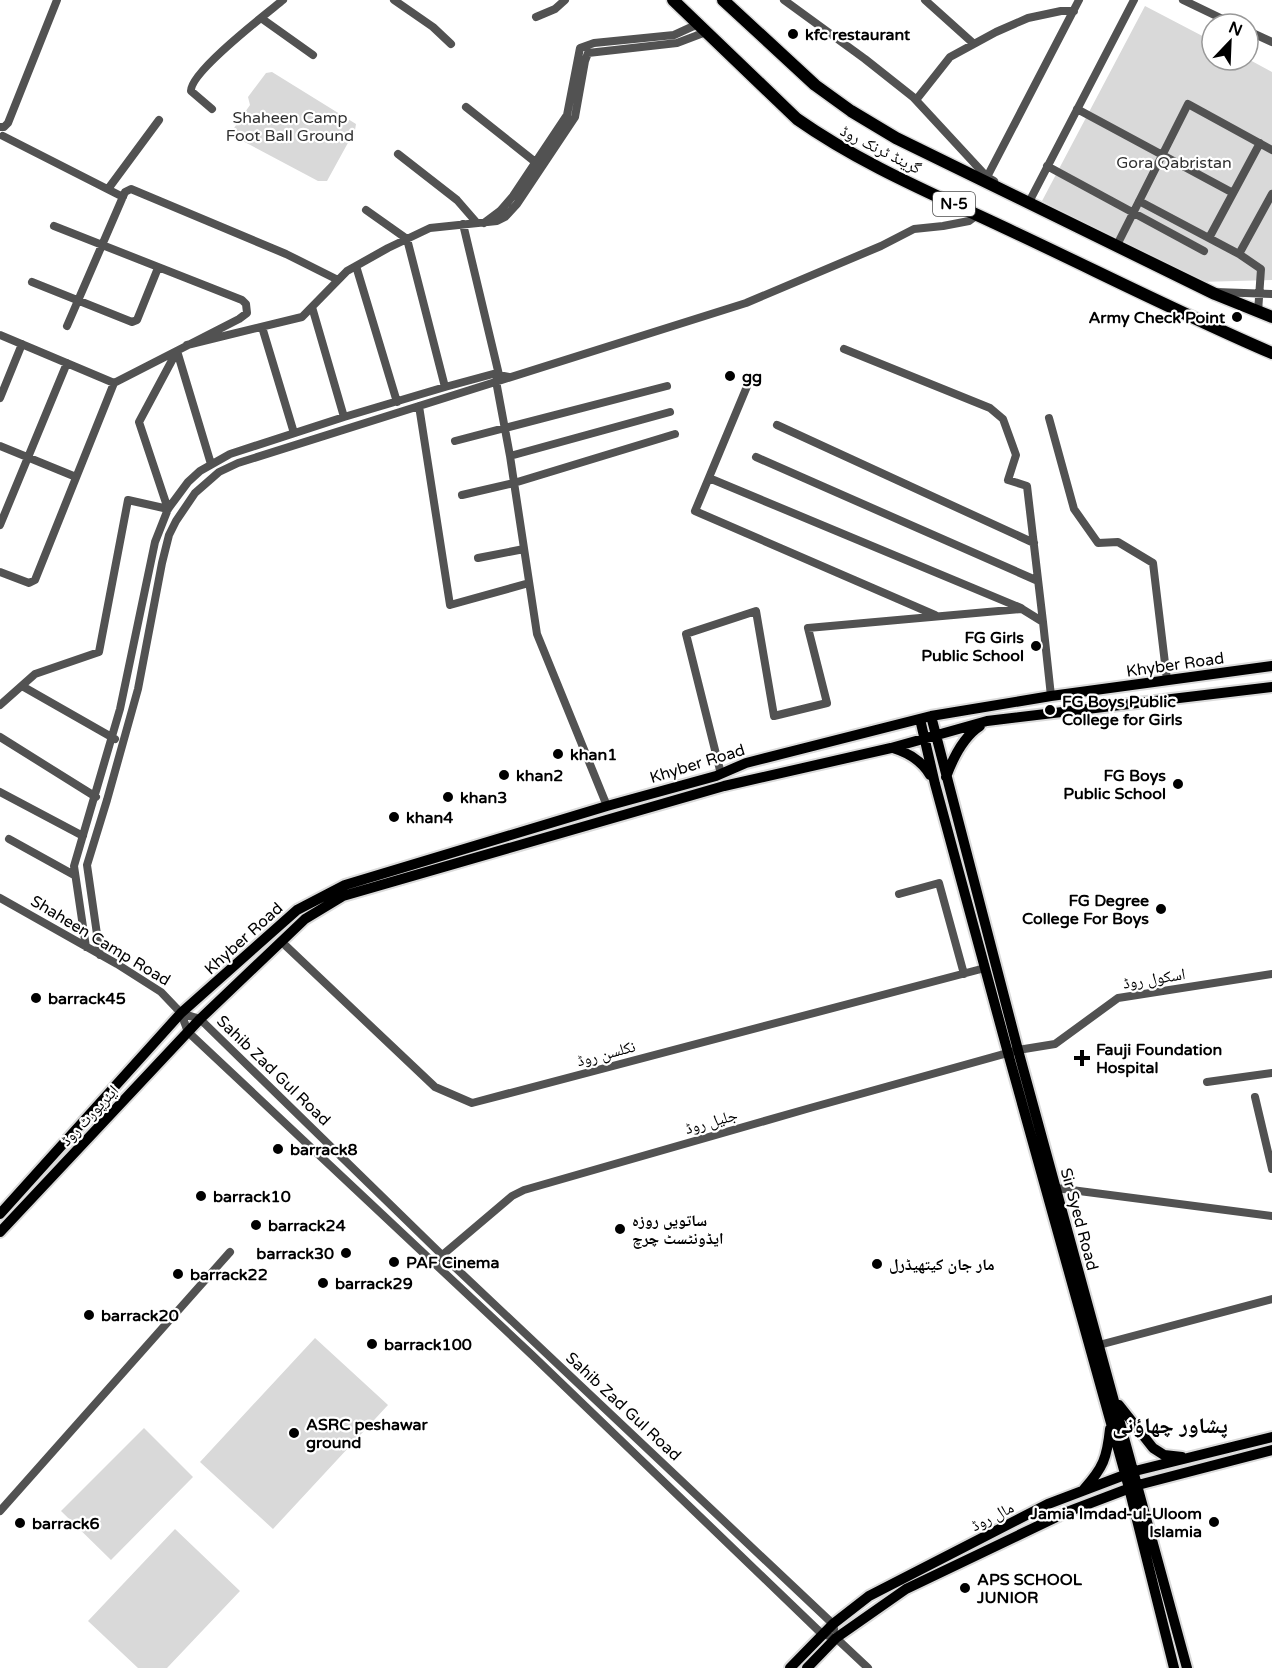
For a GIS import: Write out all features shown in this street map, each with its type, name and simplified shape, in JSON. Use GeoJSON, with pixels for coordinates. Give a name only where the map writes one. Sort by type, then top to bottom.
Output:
{"type":"FeatureCollection","features":[{"type":"Feature","properties":{"kind":"highway","name":"گرینڈ ٹرنک روڈ"},"geometry":{"type":"LineString","coordinates":[[673,0],[797,119],[817,134],[870,164],[1198,321],[1272,353]]}},
{"type":"Feature","properties":{"kind":"highway","name":"گرینڈ ٹرنک روڈ"},"geometry":{"type":"LineString","coordinates":[[723,0],[815,85],[851,111],[896,138],[1210,292],[1272,317]]}},
{"type":"Feature","properties":{"kind":"main road","name":"Khyber Road"},"geometry":{"type":"LineString","coordinates":[[0,1214],[181,1013],[297,910],[345,885],[721,774],[746,763],[925,718],[1052,696],[1272,666]]}},
{"type":"Feature","properties":{"kind":"main road","name":"Khyber Road"},"geometry":{"type":"LineString","coordinates":[[200,1019],[305,919],[343,896],[723,786],[891,748],[987,721],[1272,687]]}},
{"type":"Feature","properties":{"kind":"main road","name":"Sir Syed Road"},"geometry":{"type":"LineString","coordinates":[[925,718],[935,736],[946,777],[1013,1052],[1110,1422],[1130,1473]]}},
{"type":"Feature","properties":{"kind":"main road","name":"Sir Syed Road"},"geometry":{"type":"LineString","coordinates":[[925,718],[923,739],[985,968],[1056,1188],[1114,1398],[1130,1473],[1187,1668]]}},
{"type":"Feature","properties":{"kind":"main road"},"geometry":{"type":"LineString","coordinates":[[946,777],[952,761],[972,732],[987,721]]}},
{"type":"Feature","properties":{"kind":"main road"},"geometry":{"type":"LineString","coordinates":[[891,748],[907,752],[926,767],[935,784]]}},
{"type":"Feature","properties":{"kind":"main road","name":"ایئرپورٹ روڈ"},"geometry":{"type":"LineString","coordinates":[[0,1232],[200,1019]]}},
{"type":"Feature","properties":{"kind":"main road"},"geometry":{"type":"LineString","coordinates":[[1114,1398],[1138,1432],[1153,1448],[1164,1455],[1193,1457]]}},
{"type":"Feature","properties":{"kind":"main road"},"geometry":{"type":"LineString","coordinates":[[1081,1492],[1104,1463],[1108,1451],[1110,1422]]}},
{"type":"Feature","properties":{"kind":"main road","name":"مال روڈ"},"geometry":{"type":"LineString","coordinates":[[790,1668],[832,1624],[869,1596],[1048,1504],[1130,1473],[1272,1437]]}},
{"type":"Feature","properties":{"kind":"main road","name":"مال روڈ"},"geometry":{"type":"LineString","coordinates":[[807,1668],[836,1638],[906,1590],[1066,1512],[1134,1487],[1272,1450]]}},
{"type":"Feature","properties":{"kind":"main road","name":"Sir Syed Road"},"geometry":{"type":"LineString","coordinates":[[1134,1487],[1174,1668]]}},
{"type":"Feature","properties":{"kind":"street"},"geometry":{"type":"LineString","coordinates":[[57,0],[4,125],[2,140],[123,197]]}},
{"type":"Feature","properties":{"kind":"street"},"geometry":{"type":"LineString","coordinates":[[212,109],[191,91],[191,86],[206,66],[283,0]]}},
{"type":"Feature","properties":{"kind":"street"},"geometry":{"type":"LineString","coordinates":[[394,0],[433,27],[451,44]]}},
{"type":"Feature","properties":{"kind":"street"},"geometry":{"type":"LineString","coordinates":[[536,17],[555,9],[565,0]]}},
{"type":"Feature","properties":{"kind":"street"},"geometry":{"type":"LineString","coordinates":[[784,0],[866,58],[916,100],[987,177],[1028,204],[1134,0]]}},
{"type":"Feature","properties":{"kind":"street"},"geometry":{"type":"LineString","coordinates":[[925,0],[974,44]]}},
{"type":"Feature","properties":{"kind":"street"},"geometry":{"type":"LineString","coordinates":[[987,177],[1080,0]]}},
{"type":"Feature","properties":{"kind":"street"},"geometry":{"type":"LineString","coordinates":[[1183,0],[1208,12]]}},
{"type":"Feature","properties":{"kind":"street"},"geometry":{"type":"LineString","coordinates":[[916,100],[950,57],[1028,18],[1061,11],[1074,11]]}},
{"type":"Feature","properties":{"kind":"street"},"geometry":{"type":"LineString","coordinates":[[261,18],[313,55]]}},
{"type":"Feature","properties":{"kind":"street"},"geometry":{"type":"LineString","coordinates":[[187,345],[302,317],[347,271],[430,228],[497,222],[511,211],[538,164],[575,117],[588,53],[676,43],[702,28]]}},
{"type":"Feature","properties":{"kind":"street"},"geometry":{"type":"LineString","coordinates":[[1116,247],[1188,105],[1272,150]]}},
{"type":"Feature","properties":{"kind":"street"},"geometry":{"type":"LineString","coordinates":[[466,107],[538,164]]}},
{"type":"Feature","properties":{"kind":"street"},"geometry":{"type":"LineString","coordinates":[[1077,110],[1233,193]]}},
{"type":"Feature","properties":{"kind":"street"},"geometry":{"type":"LineString","coordinates":[[108,189],[159,120]]}},
{"type":"Feature","properties":{"kind":"street"},"geometry":{"type":"LineString","coordinates":[[1209,238],[1260,143]]}},
{"type":"Feature","properties":{"kind":"street"},"geometry":{"type":"LineString","coordinates":[[398,154],[457,200],[480,223]]}},
{"type":"Feature","properties":{"kind":"street"},"geometry":{"type":"LineString","coordinates":[[1047,166],[1204,251]]}},
{"type":"Feature","properties":{"kind":"street"},"geometry":{"type":"LineString","coordinates":[[67,326],[125,192],[131,189],[339,280]]}},
{"type":"Feature","properties":{"kind":"street"},"geometry":{"type":"LineString","coordinates":[[1239,254],[1272,194]]}},
{"type":"Feature","properties":{"kind":"street"},"geometry":{"type":"LineString","coordinates":[[1139,201],[1239,254],[1261,269],[1258,312]]}},
{"type":"Feature","properties":{"kind":"street"},"geometry":{"type":"LineString","coordinates":[[366,210],[407,239],[445,387]]}},
{"type":"Feature","properties":{"kind":"street"},"geometry":{"type":"LineString","coordinates":[[100,954],[87,865],[138,689],[169,535],[186,504],[219,472],[238,463],[501,378],[746,303],[880,246],[914,229],[969,221],[976,215]]}},
{"type":"Feature","properties":{"kind":"street"},"geometry":{"type":"LineString","coordinates":[[463,224],[501,378],[505,428],[537,634],[607,806]]}},
{"type":"Feature","properties":{"kind":"street"},"geometry":{"type":"LineString","coordinates":[[0,572],[29,583],[34,580],[114,383],[247,313],[246,304],[54,226]]}},
{"type":"Feature","properties":{"kind":"street"},"geometry":{"type":"LineString","coordinates":[[356,266],[397,402]]}},
{"type":"Feature","properties":{"kind":"street"},"geometry":{"type":"LineString","coordinates":[[32,282],[134,322],[158,268]]}},
{"type":"Feature","properties":{"kind":"street"},"geometry":{"type":"LineString","coordinates":[[1210,292],[1272,294]]}},
{"type":"Feature","properties":{"kind":"street"},"geometry":{"type":"LineString","coordinates":[[312,308],[344,417]]}},
{"type":"Feature","properties":{"kind":"street"},"geometry":{"type":"LineString","coordinates":[[262,327],[294,433]]}},
{"type":"Feature","properties":{"kind":"street"},"geometry":{"type":"LineString","coordinates":[[0,335],[114,383]]}},
{"type":"Feature","properties":{"kind":"street"},"geometry":{"type":"LineString","coordinates":[[0,398],[22,344]]}},
{"type":"Feature","properties":{"kind":"street"},"geometry":{"type":"LineString","coordinates":[[844,349],[990,408],[1003,419],[1016,454],[1008,480],[1027,486],[1052,696]]}},
{"type":"Feature","properties":{"kind":"street"},"geometry":{"type":"LineString","coordinates":[[177,351],[211,464]]}},
{"type":"Feature","properties":{"kind":"street"},"geometry":{"type":"LineString","coordinates":[[168,509],[139,422],[177,351]]}},
{"type":"Feature","properties":{"kind":"street"},"geometry":{"type":"LineString","coordinates":[[0,525],[67,363]]}},
{"type":"Feature","properties":{"kind":"street"},"geometry":{"type":"LineString","coordinates":[[86,946],[74,876],[76,857],[120,709],[155,542],[168,509],[188,482],[211,464],[231,454],[445,387],[501,378]]}},
{"type":"Feature","properties":{"kind":"street"},"geometry":{"type":"LineString","coordinates":[[748,384],[695,511],[938,616]]}},
{"type":"Feature","properties":{"kind":"street"},"geometry":{"type":"LineString","coordinates":[[455,441],[667,386]]}},
{"type":"Feature","properties":{"kind":"street"},"geometry":{"type":"LineString","coordinates":[[420,406],[450,605],[529,583]]}},
{"type":"Feature","properties":{"kind":"street"},"geometry":{"type":"LineString","coordinates":[[510,456],[670,412]]}},
{"type":"Feature","properties":{"kind":"street"},"geometry":{"type":"LineString","coordinates":[[1048,418],[1074,509],[1098,543],[1118,542],[1153,563],[1167,680]]}},
{"type":"Feature","properties":{"kind":"street"},"geometry":{"type":"LineString","coordinates":[[777,426],[1034,543]]}},
{"type":"Feature","properties":{"kind":"street"},"geometry":{"type":"LineString","coordinates":[[462,495],[514,483],[675,434]]}},
{"type":"Feature","properties":{"kind":"street"},"geometry":{"type":"LineString","coordinates":[[0,446],[76,477]]}},
{"type":"Feature","properties":{"kind":"street"},"geometry":{"type":"LineString","coordinates":[[756,457],[1038,581]]}},
{"type":"Feature","properties":{"kind":"street"},"geometry":{"type":"LineString","coordinates":[[708,478],[1022,609],[1043,622]]}},
{"type":"Feature","properties":{"kind":"street"},"geometry":{"type":"LineString","coordinates":[[0,705],[35,674],[99,652],[128,500],[168,509]]}},
{"type":"Feature","properties":{"kind":"street"},"geometry":{"type":"LineString","coordinates":[[478,558],[524,549]]}},
{"type":"Feature","properties":{"kind":"street"},"geometry":{"type":"LineString","coordinates":[[721,774],[686,634],[756,611],[774,716],[827,702],[808,628],[1022,609]]}},
{"type":"Feature","properties":{"kind":"street"},"geometry":{"type":"LineString","coordinates":[[22,686],[112,738],[124,741]]}},
{"type":"Feature","properties":{"kind":"street"},"geometry":{"type":"LineString","coordinates":[[0,737],[96,796]]}},
{"type":"Feature","properties":{"kind":"street"},"geometry":{"type":"LineString","coordinates":[[0,792],[82,836]]}},
{"type":"Feature","properties":{"kind":"street"},"geometry":{"type":"LineString","coordinates":[[9,839],[74,876]]}},
{"type":"Feature","properties":{"kind":"street"},"geometry":{"type":"LineString","coordinates":[[899,894],[939,883],[964,974]]}},
{"type":"Feature","properties":{"kind":"street","name":"Shaheen Camp Road"},"geometry":{"type":"LineString","coordinates":[[0,898],[100,954],[161,992],[181,1013]]}},
{"type":"Feature","properties":{"kind":"street","name":"نکلسن روڈ"},"geometry":{"type":"LineString","coordinates":[[286,946],[435,1087],[472,1103],[985,968]]}},
{"type":"Feature","properties":{"kind":"street","name":"اسکول روڈ"},"geometry":{"type":"LineString","coordinates":[[1013,1052],[1055,1044],[1119,998],[1272,974]]}},
{"type":"Feature","properties":{"kind":"street","name":"Sahib Zad Gul Road"},"geometry":{"type":"LineString","coordinates":[[181,1013],[200,1019],[442,1255],[832,1624]]}},
{"type":"Feature","properties":{"kind":"street","name":"Sahib Zad Gul Road"},"geometry":{"type":"LineString","coordinates":[[181,1013],[188,1032],[822,1634],[836,1638],[868,1668]]}},
{"type":"Feature","properties":{"kind":"street","name":"جلیل روڈ"},"geometry":{"type":"LineString","coordinates":[[433,1263],[512,1196],[524,1190],[1013,1052]]}},
{"type":"Feature","properties":{"kind":"street"},"geometry":{"type":"LineString","coordinates":[[1207,1082],[1272,1073]]}},
{"type":"Feature","properties":{"kind":"street"},"geometry":{"type":"LineString","coordinates":[[1255,1096],[1272,1169]]}},
{"type":"Feature","properties":{"kind":"street"},"geometry":{"type":"LineString","coordinates":[[1056,1188],[1272,1216]]}},
{"type":"Feature","properties":{"kind":"street"},"geometry":{"type":"LineString","coordinates":[[0,1510],[230,1252]]}},
{"type":"Feature","properties":{"kind":"street"},"geometry":{"type":"LineString","coordinates":[[1099,1345],[1272,1299]]}},
{"type":"Feature","properties":{"kind":"street"},"geometry":{"type":"LineString","coordinates":[[832,1624],[836,1638]]}},
{"type":"Feature","properties":{"kind":"green space","name":"Gora Qabristan"},"geometry":{"type":"Polygon","coordinates":[[[1145,6],[1200,35],[1200,72],[1260,72],[1260,66],[1272,72],[1272,280],[1199,282],[1156,265],[1042,201],[1145,6]]]}},
{"type":"Feature","properties":{"kind":"green space","name":"Shaheen Camp Foot Ball Ground"},"geometry":{"type":"Polygon","coordinates":[[[272,72],[356,124],[355,130],[327,181],[318,181],[239,139],[234,128],[250,105],[248,97],[266,73],[272,72]]]}},
{"type":"Feature","properties":{"kind":"green space","name":"ASRC peshawar ground"},"geometry":{"type":"Polygon","coordinates":[[[315,1338],[388,1405],[273,1529],[200,1462],[315,1338]]]}},
{"type":"Feature","properties":{"kind":"green space"},"geometry":{"type":"Polygon","coordinates":[[[144,1428],[193,1477],[111,1560],[61,1511],[144,1428]]]}},
{"type":"Feature","properties":{"kind":"green space"},"geometry":{"type":"Polygon","coordinates":[[[175,1529],[240,1591],[167,1668],[138,1668],[88,1621],[175,1529]]]}},
{"type":"Feature","properties":{"kind":"place","name":"kfc restaurant"},"geometry":{"type":"Point","coordinates":[793,34]}},
{"type":"Feature","properties":{"kind":"place","name":"Army Check Point"},"geometry":{"type":"Point","coordinates":[1237,317]}},
{"type":"Feature","properties":{"kind":"place","name":"gg"},"geometry":{"type":"Point","coordinates":[730,376]}},
{"type":"Feature","properties":{"kind":"place","name":"FG Girls Public School"},"geometry":{"type":"Point","coordinates":[1036,646]}},
{"type":"Feature","properties":{"kind":"place","name":"FG Boys Public College for Girls"},"geometry":{"type":"Point","coordinates":[1050,710]}},
{"type":"Feature","properties":{"kind":"place","name":"khan1"},"geometry":{"type":"Point","coordinates":[558,754]}},
{"type":"Feature","properties":{"kind":"place","name":"khan2"},"geometry":{"type":"Point","coordinates":[504,775]}},
{"type":"Feature","properties":{"kind":"place","name":"FG Boys Public School"},"geometry":{"type":"Point","coordinates":[1178,784]}},
{"type":"Feature","properties":{"kind":"place","name":"khan3"},"geometry":{"type":"Point","coordinates":[448,797]}},
{"type":"Feature","properties":{"kind":"place","name":"khan4"},"geometry":{"type":"Point","coordinates":[394,817]}},
{"type":"Feature","properties":{"kind":"place","name":"FG Degree College For Boys"},"geometry":{"type":"Point","coordinates":[1161,909]}},
{"type":"Feature","properties":{"kind":"place","name":"barrack45"},"geometry":{"type":"Point","coordinates":[36,998]}},
{"type":"Feature","properties":{"kind":"place","name":"Fauji Foundation Hospital"},"geometry":{"type":"Point","coordinates":[1082,1058]}},
{"type":"Feature","properties":{"kind":"place","name":"barrack8"},"geometry":{"type":"Point","coordinates":[278,1149]}},
{"type":"Feature","properties":{"kind":"place","name":"barrack10"},"geometry":{"type":"Point","coordinates":[201,1196]}},
{"type":"Feature","properties":{"kind":"place","name":"barrack24"},"geometry":{"type":"Point","coordinates":[256,1225]}},
{"type":"Feature","properties":{"kind":"place","name":"ساتویں روزہ ایڈونٹسٹ چرچ"},"geometry":{"type":"Point","coordinates":[620,1229]}},
{"type":"Feature","properties":{"kind":"place","name":"barrack30"},"geometry":{"type":"Point","coordinates":[346,1253]}},
{"type":"Feature","properties":{"kind":"place","name":"PAF Cinema"},"geometry":{"type":"Point","coordinates":[394,1262]}},
{"type":"Feature","properties":{"kind":"place","name":"مار جان کیتھیڈرل"},"geometry":{"type":"Point","coordinates":[877,1264]}},
{"type":"Feature","properties":{"kind":"place","name":"barrack22"},"geometry":{"type":"Point","coordinates":[178,1274]}},
{"type":"Feature","properties":{"kind":"place","name":"barrack29"},"geometry":{"type":"Point","coordinates":[323,1283]}},
{"type":"Feature","properties":{"kind":"place","name":"barrack20"},"geometry":{"type":"Point","coordinates":[89,1315]}},
{"type":"Feature","properties":{"kind":"place","name":"barrack100"},"geometry":{"type":"Point","coordinates":[372,1344]}},
{"type":"Feature","properties":{"kind":"place","name":"ASRC peshawar ground"},"geometry":{"type":"Point","coordinates":[294,1433]}},
{"type":"Feature","properties":{"kind":"place","name":"Jamia Imdad-ul-Uloom Islamia"},"geometry":{"type":"Point","coordinates":[1214,1522]}},
{"type":"Feature","properties":{"kind":"place","name":"barrack6"},"geometry":{"type":"Point","coordinates":[20,1523]}},
{"type":"Feature","properties":{"kind":"place","name":"APS SCHOOL JUNIOR"},"geometry":{"type":"Point","coordinates":[965,1588]}},
{"type":"Feature","properties":{"kind":"district","name":"پشاور چھاؤنی"},"geometry":{"type":"Point","coordinates":[1170,1425]}}]}
